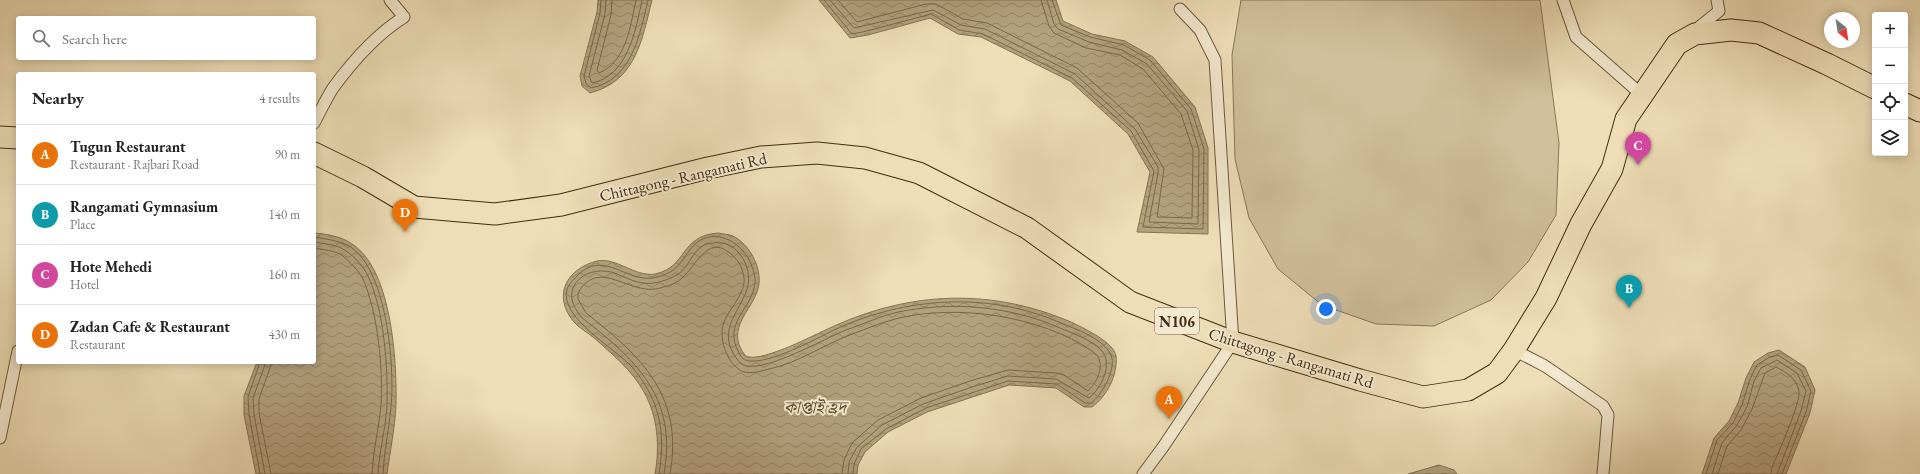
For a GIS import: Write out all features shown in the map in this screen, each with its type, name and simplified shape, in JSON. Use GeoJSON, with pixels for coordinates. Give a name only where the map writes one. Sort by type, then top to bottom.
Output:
{"type":"FeatureCollection","features":[{"type":"Feature","properties":{"kind":"highway","name":"Chittagong - Rangamati Rd"},"geometry":{"type":"LineString","coordinates":[[316,154],[363,177],[414,207],[495,214],[561,205],[708,168],[761,157],[817,153],[865,158],[919,173],[1028,228],[1130,302],[1233,342],[1423,397],[1468,390],[1497,373],[1514,350],[1546,298],[1581,224],[1612,169],[1626,119],[1677,44],[1695,34],[1731,30],[1759,33],[1872,86]]}},
{"type":"Feature","properties":{"kind":"highway"},"geometry":{"type":"LineString","coordinates":[[1908,105],[1920,111]]}},
{"type":"Feature","properties":{"kind":"highway"},"geometry":{"type":"LineString","coordinates":[[0,137],[16,138]]}},
{"type":"Feature","properties":{"kind":"street"},"geometry":{"type":"LineString","coordinates":[[316,119],[333,89],[353,65],[387,27],[404,17],[390,0]]}},
{"type":"Feature","properties":{"kind":"street"},"geometry":{"type":"LineString","coordinates":[[1563,0],[1576,37],[1642,95]]}},
{"type":"Feature","properties":{"kind":"street"},"geometry":{"type":"LineString","coordinates":[[1677,44],[1719,11],[1717,0]]}},
{"type":"Feature","properties":{"kind":"street"},"geometry":{"type":"LineString","coordinates":[[1143,474],[1164,447],[1233,342],[1215,60],[1200,30],[1180,9]]}},
{"type":"Feature","properties":{"kind":"street"},"geometry":{"type":"LineString","coordinates":[[1514,350],[1545,366],[1603,406],[1608,416],[1603,474]]}},
{"type":"Feature","properties":{"kind":"street"},"geometry":{"type":"LineString","coordinates":[[0,438],[16,361]]}},
{"type":"Feature","properties":{"kind":"shaded area"},"geometry":{"type":"Polygon","coordinates":[[[1241,0],[1540,0],[1559,143],[1556,215],[1528,262],[1491,300],[1434,326],[1376,324],[1322,305],[1278,269],[1249,218],[1235,159],[1232,55],[1241,0]]]}},
{"type":"Feature","properties":{"kind":"water"},"geometry":{"type":"Polygon","coordinates":[[[598,0],[652,0],[640,44],[627,69],[618,79],[605,87],[590,93],[582,86],[580,76],[597,12],[598,0]]]}},
{"type":"Feature","properties":{"kind":"water"},"geometry":{"type":"Polygon","coordinates":[[[819,0],[1056,0],[1063,21],[1092,34],[1125,41],[1153,57],[1195,107],[1208,148],[1208,234],[1137,232],[1150,172],[1128,134],[1070,81],[981,37],[958,34],[930,18],[868,35],[850,38],[819,0]]]}},
{"type":"Feature","properties":{"kind":"water"},"geometry":{"type":"Polygon","coordinates":[[[316,233],[341,238],[349,242],[363,254],[375,271],[383,292],[389,316],[395,365],[396,405],[395,422],[387,474],[256,474],[244,415],[244,396],[256,364],[316,364],[316,233]]]}},
{"type":"Feature","properties":{"kind":"water","name":"কাপ্তাই হ্রদ"},"geometry":{"type":"Polygon","coordinates":[[[718,233],[733,236],[744,244],[753,256],[758,270],[759,284],[757,292],[740,324],[738,332],[738,340],[741,349],[748,357],[767,355],[862,315],[891,306],[951,298],[981,299],[1011,303],[1041,311],[1071,322],[1097,336],[1110,346],[1116,356],[1113,378],[1107,391],[1092,407],[1084,407],[1056,388],[1009,385],[927,412],[888,432],[865,452],[858,465],[857,474],[655,474],[657,463],[657,432],[652,411],[644,392],[628,369],[574,322],[567,312],[563,293],[570,277],[577,270],[586,265],[597,261],[612,262],[640,273],[655,274],[666,270],[673,265],[696,240],[705,235],[718,233]]]}},
{"type":"Feature","properties":{"kind":"water"},"geometry":{"type":"Polygon","coordinates":[[[1779,350],[1805,367],[1815,390],[1810,413],[1786,474],[1702,474],[1714,438],[1729,421],[1738,403],[1746,378],[1754,362],[1768,353],[1779,350]]]}},
{"type":"Feature","properties":{"kind":"water"},"geometry":{"type":"Polygon","coordinates":[[[1439,465],[1454,470],[1457,474],[1408,474],[1439,465]]]}},
{"type":"Feature","properties":{"kind":"place","name":"Hote Mehedi"},"geometry":{"type":"Point","coordinates":[1638,165]}},
{"type":"Feature","properties":{"kind":"place","name":"Zadan Cafe & Restaurant"},"geometry":{"type":"Point","coordinates":[405,232]}},
{"type":"Feature","properties":{"kind":"place","name":"Rangamati Gymnasium"},"geometry":{"type":"Point","coordinates":[1629,308]}},
{"type":"Feature","properties":{"kind":"place","name":"Tugun Restaurant"},"geometry":{"type":"Point","coordinates":[1169,419]}}]}
